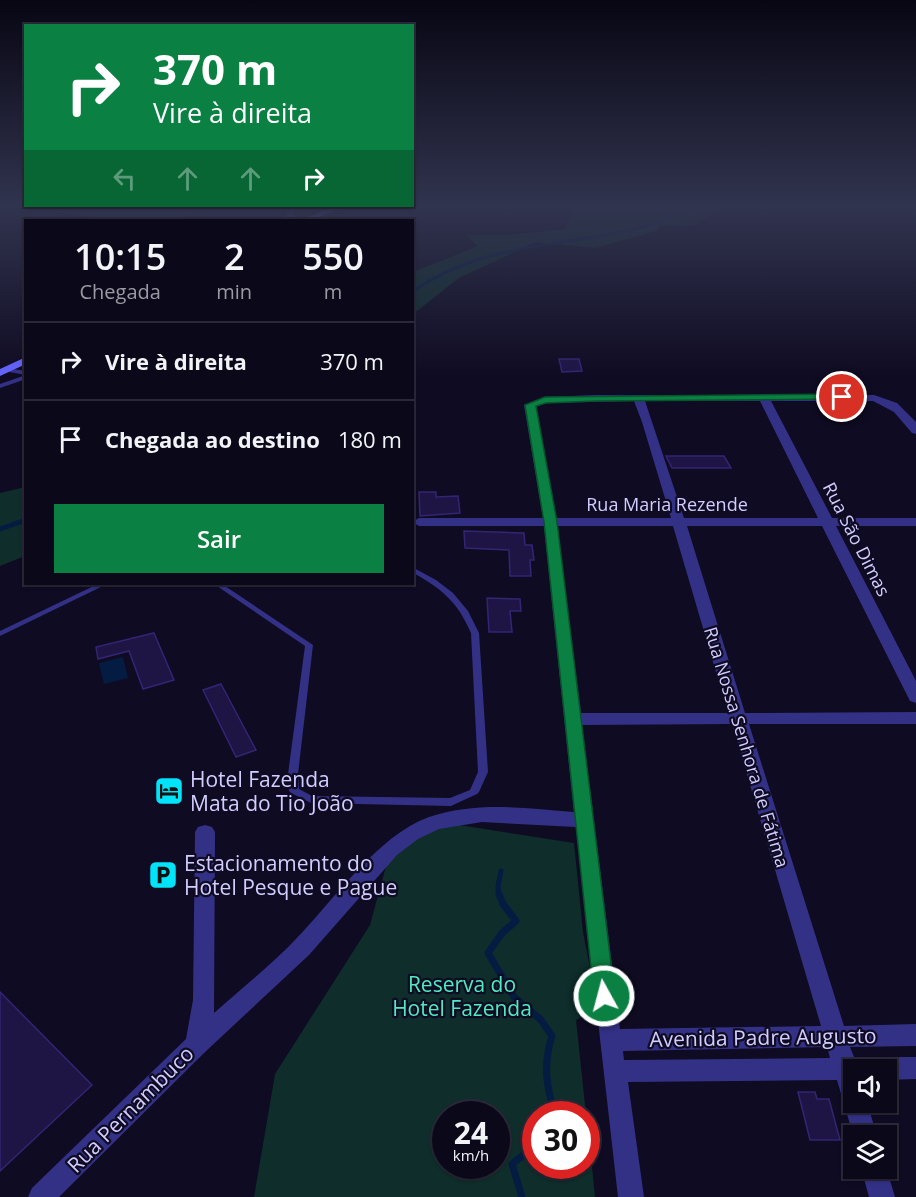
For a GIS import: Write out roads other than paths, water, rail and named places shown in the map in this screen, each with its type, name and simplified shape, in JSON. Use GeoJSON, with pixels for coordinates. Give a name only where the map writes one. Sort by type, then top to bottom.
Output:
{"type":"FeatureCollection","features":[{"type":"Feature","properties":{"kind":"street"},"geometry":{"type":"LineString","coordinates":[[3,372],[24,361]]}},
{"type":"Feature","properties":{"kind":"street"},"geometry":{"type":"LineString","coordinates":[[631,1197],[610,1040],[550,522],[529,407],[533,402],[638,398],[861,397],[887,401],[899,408],[916,430]]}},
{"type":"Feature","properties":{"kind":"street","name":"Rua Nossa Senhora de Fátima"},"geometry":{"type":"LineString","coordinates":[[638,398],[843,1061]]}},
{"type":"Feature","properties":{"kind":"street","name":"Rua São Dimas"},"geometry":{"type":"LineString","coordinates":[[764,398],[916,697]]}},
{"type":"Feature","properties":{"kind":"street","name":"Rua Maria Rezende"},"geometry":{"type":"LineString","coordinates":[[419,522],[916,522]]}},
{"type":"Feature","properties":{"kind":"street"},"geometry":{"type":"LineString","coordinates":[[572,718],[916,718]]}},
{"type":"Feature","properties":{"kind":"street"},"geometry":{"type":"LineString","coordinates":[[196,1045],[301,948],[400,841],[428,825],[449,817],[470,814],[584,820]]}},
{"type":"Feature","properties":{"kind":"street","name":"Rua Pernambuco"},"geometry":{"type":"LineString","coordinates":[[41,1197],[196,1045],[202,1023],[204,1000],[205,832]]}},
{"type":"Feature","properties":{"kind":"street","name":"Avenida Padre Augusto"},"geometry":{"type":"LineString","coordinates":[[610,1040],[916,1035]]}},
{"type":"Feature","properties":{"kind":"street","name":"Avenida Padre Augusto"},"geometry":{"type":"LineString","coordinates":[[614,1071],[843,1068]]}},
{"type":"Feature","properties":{"kind":"street","name":"Avenida Padre Augusto"},"geometry":{"type":"LineString","coordinates":[[897,1068],[916,1068]]}},
{"type":"Feature","properties":{"kind":"street"},"geometry":{"type":"LineString","coordinates":[[877,1179],[882,1197]]}},
{"type":"Feature","properties":{"kind":"lane"},"geometry":{"type":"LineString","coordinates":[[3,372],[24,375]]}},
{"type":"Feature","properties":{"kind":"lane"},"geometry":{"type":"LineString","coordinates":[[0,386],[24,376]]}},
{"type":"Feature","properties":{"kind":"lane"},"geometry":{"type":"LineString","coordinates":[[219,585],[309,645],[293,774],[294,790],[311,799],[451,802],[474,792],[483,772],[475,633],[468,616],[457,600],[441,585],[414,570]]}},
{"type":"Feature","properties":{"kind":"lane"},"geometry":{"type":"LineString","coordinates":[[0,634],[101,585]]}},
{"type":"Feature","properties":{"kind":"water"},"geometry":{"type":"Polygon","coordinates":[[[123,657],[128,678],[104,684],[99,663],[123,657]]]}},
{"type":"Feature","properties":{"kind":"waterway"},"geometry":{"type":"LineString","coordinates":[[414,291],[464,264]]}},
{"type":"Feature","properties":{"kind":"waterway"},"geometry":{"type":"LineString","coordinates":[[0,529],[24,521]]}},
{"type":"Feature","properties":{"kind":"waterway"},"geometry":{"type":"LineString","coordinates":[[499,896],[501,871]]}},
{"type":"Feature","properties":{"kind":"waterway"},"geometry":{"type":"LineString","coordinates":[[499,894],[503,904],[516,921],[502,933],[488,953],[514,997],[541,1020],[552,1036],[547,1056],[551,1101]]}},
{"type":"Feature","properties":{"kind":"waterway"},"geometry":{"type":"LineString","coordinates":[[522,1156],[512,1164],[522,1197]]}},
{"type":"Feature","properties":{"kind":"place","name":"Hotel Fazenda Mata do Tio João"},"geometry":{"type":"Point","coordinates":[169,791]}},
{"type":"Feature","properties":{"kind":"place","name":"Estacionamento do Hotel Pesque e Pague"},"geometry":{"type":"Point","coordinates":[163,875]}},
{"type":"Feature","properties":{"kind":"park label","name":"Reserva do Hotel Fazenda"},"geometry":{"type":"Point","coordinates":[462,996]}}]}
